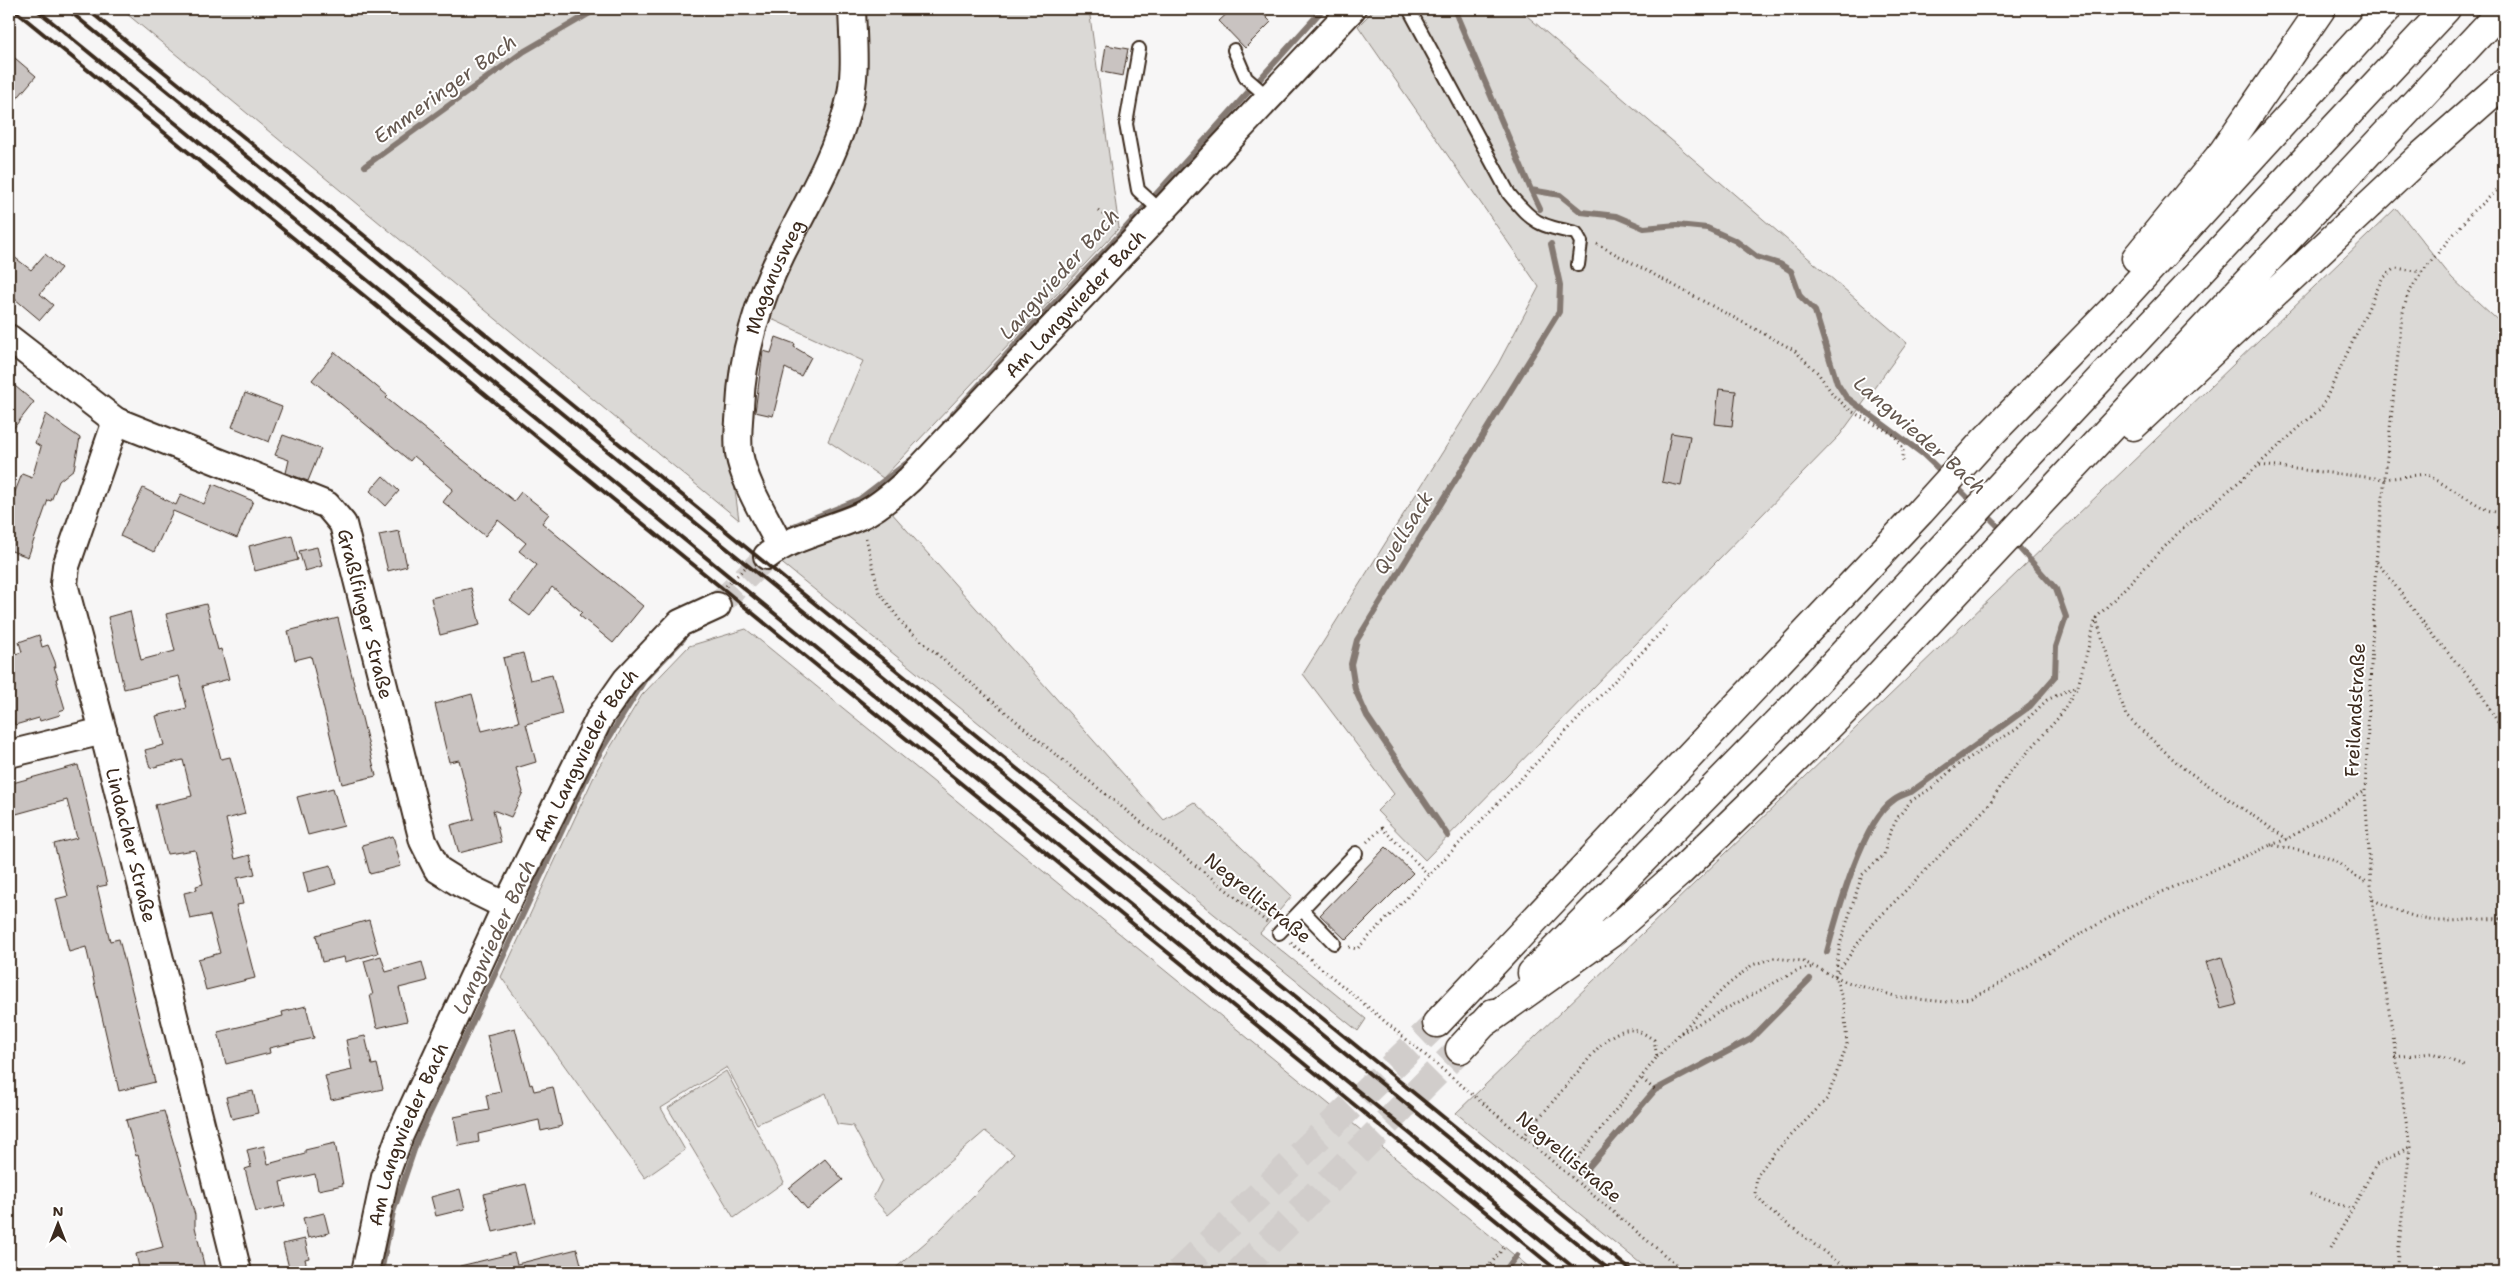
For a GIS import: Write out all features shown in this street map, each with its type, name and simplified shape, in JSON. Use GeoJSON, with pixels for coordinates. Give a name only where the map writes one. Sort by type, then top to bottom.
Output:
{"type":"FeatureCollection","features":[{"type":"Feature","properties":{"kind":"highway"},"geometry":{"type":"LineString","coordinates":[[2116,306],[2136,258],[2223,152],[2321,9]]}},
{"type":"Feature","properties":{"kind":"highway"},"geometry":{"type":"LineString","coordinates":[[1437,1023],[1920,512],[1985,440],[2116,306],[2387,9]]}},
{"type":"Feature","properties":{"kind":"highway"},"geometry":{"type":"LineString","coordinates":[[1460,1049],[1480,1026],[1796,703],[2446,9]]}},
{"type":"Feature","properties":{"kind":"highway"},"geometry":{"type":"LineString","coordinates":[[1480,1026],[1611,932],[1680,872],[1859,696],[2503,9]]}},
{"type":"Feature","properties":{"kind":"highway"},"geometry":{"type":"LineString","coordinates":[[2054,487],[2128,431],[2421,156],[2504,83]]}},
{"type":"Feature","properties":{"kind":"street","name":"Maganusweg"},"geometry":{"type":"LineString","coordinates":[[765,555],[739,452],[741,389],[745,360],[768,284],[780,256],[814,194],[849,106],[853,77],[852,9]]}},
{"type":"Feature","properties":{"kind":"street","name":"Am Langwieder Bach"},"geometry":{"type":"LineString","coordinates":[[765,555],[862,515],[892,496],[910,480],[1158,208],[1260,90],[1352,9]]}},
{"type":"Feature","properties":{"kind":"street","name":"Graßlfinger Straße"},"geometry":{"type":"LineString","coordinates":[[9,338],[116,421],[327,505],[343,524],[423,841],[437,869],[461,884],[506,906]]}},
{"type":"Feature","properties":{"kind":"street","name":"Lindacher Straße"},"geometry":{"type":"LineString","coordinates":[[116,421],[66,566],[64,584],[103,731],[238,1272]]}},
{"type":"Feature","properties":{"kind":"street","name":"Am Langwieder Bach"},"geometry":{"type":"LineString","coordinates":[[365,1272],[385,1177],[400,1135],[506,906],[600,717],[621,687],[680,623],[720,598]]}},
{"type":"Feature","properties":{"kind":"street"},"geometry":{"type":"LineString","coordinates":[[9,754],[103,731]]}},
{"type":"Feature","properties":{"kind":"lane"},"geometry":{"type":"LineString","coordinates":[[1409,9],[1509,194],[1525,213],[1541,226],[1576,233],[1581,242],[1578,265]]}},
{"type":"Feature","properties":{"kind":"lane"},"geometry":{"type":"LineString","coordinates":[[1139,49],[1126,124],[1138,190],[1158,208]]}},
{"type":"Feature","properties":{"kind":"lane"},"geometry":{"type":"LineString","coordinates":[[1234,50],[1246,78],[1260,90]]}},
{"type":"Feature","properties":{"kind":"lane"},"geometry":{"type":"LineString","coordinates":[[1279,933],[1356,853]]}},
{"type":"Feature","properties":{"kind":"lane"},"geometry":{"type":"LineString","coordinates":[[1302,910],[1334,943]]}},
{"type":"Feature","properties":{"kind":"path"},"geometry":{"type":"LineString","coordinates":[[2166,14],[2170,9]]}},
{"type":"Feature","properties":{"kind":"path","name":"Freilandstraße"},"geometry":{"type":"LineString","coordinates":[[2396,1272],[2410,1147],[2372,900],[2365,791],[2376,561],[2384,480],[2402,316],[2408,294],[2422,272],[2473,212],[2504,185]]}},
{"type":"Feature","properties":{"kind":"path"},"geometry":{"type":"LineString","coordinates":[[1098,211],[1112,222]]}},
{"type":"Feature","properties":{"kind":"path"},"geometry":{"type":"LineString","coordinates":[[1576,233],[1794,350],[1818,373],[1834,396],[1850,411],[1894,435],[1903,448],[1903,461]]}},
{"type":"Feature","properties":{"kind":"path"},"geometry":{"type":"LineString","coordinates":[[1835,976],[1868,929],[1987,807],[2011,771],[2059,717],[2078,686],[2096,618],[2179,532],[2259,465],[2322,407],[2382,279],[2396,268],[2422,272]]}},
{"type":"Feature","properties":{"kind":"path"},"geometry":{"type":"LineString","coordinates":[[2259,465],[2384,480],[2426,474],[2487,510],[2504,514]]}},
{"type":"Feature","properties":{"kind":"path","name":"Negrellistraße"},"geometry":{"type":"LineString","coordinates":[[862,515],[871,566],[879,592],[905,627],[1055,754],[1279,933],[1685,1272]]}},
{"type":"Feature","properties":{"kind":"path"},"geometry":{"type":"LineString","coordinates":[[720,598],[765,555]]}},
{"type":"Feature","properties":{"kind":"path"},"geometry":{"type":"LineString","coordinates":[[2376,561],[2436,640],[2476,685],[2504,733]]}},
{"type":"Feature","properties":{"kind":"path"},"geometry":{"type":"LineString","coordinates":[[2096,618],[2126,716],[2183,768],[2286,839]]}},
{"type":"Feature","properties":{"kind":"path"},"geometry":{"type":"LineString","coordinates":[[1334,943],[1357,949],[1668,625]]}},
{"type":"Feature","properties":{"kind":"path"},"geometry":{"type":"LineString","coordinates":[[1851,1272],[1770,1210],[1755,1194],[1757,1176],[1773,1154],[1827,1099],[1847,1045],[1844,1004],[1835,976],[1840,944],[1862,876],[1884,855],[1888,838],[1898,817],[1911,800],[1933,787],[1956,766],[2017,729],[2047,700],[2078,686]]}},
{"type":"Feature","properties":{"kind":"path"},"geometry":{"type":"LineString","coordinates":[[1571,1168],[1657,1057],[1724,988],[1752,965],[1774,958],[1802,961],[1835,976],[1898,997],[1946,1002],[1971,998],[1992,988],[2132,904],[2286,839],[2365,791]]}},
{"type":"Feature","properties":{"kind":"path"},"geometry":{"type":"LineString","coordinates":[[1356,853],[1382,828],[1429,875]]}},
{"type":"Feature","properties":{"kind":"path"},"geometry":{"type":"LineString","coordinates":[[2271,845],[2316,852],[2335,860],[2350,873],[2370,884]]}},
{"type":"Feature","properties":{"kind":"path"},"geometry":{"type":"LineString","coordinates":[[2372,900],[2416,918],[2433,920],[2504,919]]}},
{"type":"Feature","properties":{"kind":"path"},"geometry":{"type":"LineString","coordinates":[[1678,1035],[1798,970],[1815,967]]}},
{"type":"Feature","properties":{"kind":"path"},"geometry":{"type":"LineString","coordinates":[[1523,1137],[1602,1043],[1615,1033],[1627,1030],[1641,1030],[1654,1040],[1657,1057]]}},
{"type":"Feature","properties":{"kind":"path"},"geometry":{"type":"LineString","coordinates":[[2395,1057],[2432,1053],[2466,1066]]}},
{"type":"Feature","properties":{"kind":"path"},"geometry":{"type":"LineString","coordinates":[[1642,1078],[1655,1090]]}},
{"type":"Feature","properties":{"kind":"path"},"geometry":{"type":"LineString","coordinates":[[2331,1248],[2376,1165],[2410,1147]]}},
{"type":"Feature","properties":{"kind":"path"},"geometry":{"type":"LineString","coordinates":[[2310,1194],[2352,1210]]}},
{"type":"Feature","properties":{"kind":"path"},"geometry":{"type":"LineString","coordinates":[[1484,1272],[1506,1245]]}},
{"type":"Feature","properties":{"kind":"shaded area"},"geometry":{"type":"Polygon","coordinates":[[[121,9],[848,9],[841,118],[778,246],[732,468],[739,520],[121,9]]]}},
{"type":"Feature","properties":{"kind":"shaded area"},"geometry":{"type":"Polygon","coordinates":[[[856,9],[1089,9],[1119,228],[883,478],[828,441],[863,361],[765,316],[833,165],[856,9]]]}},
{"type":"Feature","properties":{"kind":"shaded area"},"geometry":{"type":"Polygon","coordinates":[[[1375,9],[1519,9],[1907,343],[1840,435],[1425,860],[1377,811],[1394,794],[1303,674],[1498,364],[1539,287],[1358,26],[1375,9]]]}},
{"type":"Feature","properties":{"kind":"shaded area"},"geometry":{"type":"Polygon","coordinates":[[[2396,208],[2452,278],[2504,326],[2504,1272],[1651,1272],[1456,1113],[2396,208]]]}},
{"type":"Feature","properties":{"kind":"shaded area"},"geometry":{"type":"Polygon","coordinates":[[[890,511],[1164,820],[1194,802],[1292,896],[1260,933],[1366,1019],[1358,1031],[778,560],[786,552],[828,542],[853,533],[890,511]]]}},
{"type":"Feature","properties":{"kind":"shaded area"},"geometry":{"type":"Polygon","coordinates":[[[746,629],[1535,1272],[891,1272],[940,1230],[1014,1154],[985,1131],[888,1215],[873,1198],[882,1180],[853,1126],[837,1124],[826,1093],[757,1124],[727,1067],[661,1108],[685,1150],[645,1178],[501,977],[598,768],[642,695],[689,646],[746,629]]]}},
{"type":"Feature","properties":{"kind":"shaded area"},"geometry":{"type":"Polygon","coordinates":[[[726,1071],[784,1182],[734,1218],[668,1108],[726,1071]]]}},
{"type":"Feature","properties":{"kind":"building"},"geometry":{"type":"Polygon","coordinates":[[[1232,9],[1258,9],[1271,22],[1245,48],[1219,21],[1232,9]]]}},
{"type":"Feature","properties":{"kind":"building"},"geometry":{"type":"Polygon","coordinates":[[[1106,45],[1128,49],[1123,76],[1102,72],[1106,45]]]}},
{"type":"Feature","properties":{"kind":"building"},"geometry":{"type":"Polygon","coordinates":[[[9,53],[36,76],[9,108],[9,53]]]}},
{"type":"Feature","properties":{"kind":"building"},"geometry":{"type":"Polygon","coordinates":[[[9,253],[31,270],[45,254],[61,268],[40,294],[53,305],[40,320],[9,294],[9,253]]]}},
{"type":"Feature","properties":{"kind":"building"},"geometry":{"type":"Polygon","coordinates":[[[776,337],[795,344],[794,347],[811,357],[801,376],[785,368],[773,416],[755,412],[763,351],[771,353],[776,337]]]}},
{"type":"Feature","properties":{"kind":"building"},"geometry":{"type":"Polygon","coordinates":[[[335,352],[388,396],[386,398],[514,501],[521,492],[549,514],[542,523],[643,606],[613,643],[579,615],[582,612],[552,587],[530,616],[510,601],[537,565],[519,551],[526,543],[498,520],[485,536],[443,502],[453,489],[414,456],[410,461],[312,380],[335,352]]]}},
{"type":"Feature","properties":{"kind":"building"},"geometry":{"type":"Polygon","coordinates":[[[9,381],[34,402],[9,434],[9,381]]]}},
{"type":"Feature","properties":{"kind":"building"},"geometry":{"type":"Polygon","coordinates":[[[1719,389],[1736,391],[1732,426],[1715,424],[1719,389]]]}},
{"type":"Feature","properties":{"kind":"building"},"geometry":{"type":"Polygon","coordinates":[[[245,393],[282,407],[269,442],[232,427],[245,393]]]}},
{"type":"Feature","properties":{"kind":"building"},"geometry":{"type":"Polygon","coordinates":[[[46,414],[80,438],[74,469],[59,481],[51,501],[48,500],[28,557],[9,550],[9,507],[22,474],[32,478],[41,447],[35,443],[46,414]]]}},
{"type":"Feature","properties":{"kind":"building"},"geometry":{"type":"Polygon","coordinates":[[[1671,433],[1690,436],[1681,486],[1662,482],[1671,433]]]}},
{"type":"Feature","properties":{"kind":"building"},"geometry":{"type":"Polygon","coordinates":[[[283,435],[321,449],[308,481],[286,473],[289,460],[275,455],[283,435]]]}},
{"type":"Feature","properties":{"kind":"building"},"geometry":{"type":"Polygon","coordinates":[[[383,476],[399,491],[386,506],[370,491],[383,476]]]}},
{"type":"Feature","properties":{"kind":"building"},"geometry":{"type":"Polygon","coordinates":[[[213,484],[253,501],[237,538],[173,511],[154,552],[120,536],[143,488],[176,505],[181,494],[204,504],[213,484]]]}},
{"type":"Feature","properties":{"kind":"building"},"geometry":{"type":"Polygon","coordinates":[[[399,531],[407,566],[388,571],[379,535],[399,531]]]}},
{"type":"Feature","properties":{"kind":"building"},"geometry":{"type":"Polygon","coordinates":[[[292,535],[298,560],[255,571],[249,546],[292,535]]]}},
{"type":"Feature","properties":{"kind":"building"},"geometry":{"type":"Polygon","coordinates":[[[317,547],[322,566],[305,571],[299,551],[317,547]]]}},
{"type":"Feature","properties":{"kind":"building"},"geometry":{"type":"Polygon","coordinates":[[[471,588],[480,625],[440,635],[431,598],[471,588]]]}},
{"type":"Feature","properties":{"kind":"building"},"geometry":{"type":"Polygon","coordinates":[[[206,604],[218,650],[221,649],[229,679],[202,686],[221,759],[230,757],[245,814],[226,819],[235,859],[250,855],[255,874],[237,878],[243,904],[236,905],[255,978],[206,990],[198,959],[220,953],[210,915],[190,919],[184,893],[197,890],[196,886],[203,884],[195,850],[167,854],[155,805],[192,796],[183,760],[150,768],[145,750],[164,745],[156,716],[187,708],[179,676],[124,689],[108,617],[130,611],[141,660],[175,651],[166,614],[206,604]]]}},
{"type":"Feature","properties":{"kind":"building"},"geometry":{"type":"Polygon","coordinates":[[[338,618],[376,776],[342,784],[311,656],[295,660],[288,631],[338,618]]]}},
{"type":"Feature","properties":{"kind":"building"},"geometry":{"type":"Polygon","coordinates":[[[39,635],[42,647],[48,645],[55,662],[56,667],[54,667],[58,678],[56,679],[65,709],[59,711],[60,715],[40,721],[39,718],[15,725],[9,705],[9,656],[22,652],[19,642],[39,635]]]}},
{"type":"Feature","properties":{"kind":"building"},"geometry":{"type":"Polygon","coordinates":[[[523,653],[530,680],[552,675],[562,714],[526,724],[536,762],[516,768],[523,792],[511,817],[493,810],[501,842],[459,853],[451,825],[474,819],[459,760],[449,762],[435,704],[472,694],[482,731],[519,722],[503,658],[523,653]]]}},
{"type":"Feature","properties":{"kind":"building"},"geometry":{"type":"Polygon","coordinates":[[[78,765],[107,885],[97,887],[110,941],[119,939],[155,1082],[119,1091],[86,947],[69,952],[56,899],[68,896],[54,844],[77,838],[67,800],[9,816],[9,784],[78,765]]]}},
{"type":"Feature","properties":{"kind":"building"},"geometry":{"type":"Polygon","coordinates":[[[333,788],[344,826],[308,835],[297,797],[333,788]]]}},
{"type":"Feature","properties":{"kind":"building"},"geometry":{"type":"Polygon","coordinates":[[[393,836],[401,866],[370,874],[362,845],[393,836]]]}},
{"type":"Feature","properties":{"kind":"building"},"geometry":{"type":"Polygon","coordinates":[[[1386,847],[1413,873],[1346,940],[1320,915],[1386,847]]]}},
{"type":"Feature","properties":{"kind":"building"},"geometry":{"type":"Polygon","coordinates":[[[331,865],[336,884],[308,892],[303,872],[331,865]]]}},
{"type":"Feature","properties":{"kind":"building"},"geometry":{"type":"Polygon","coordinates":[[[369,920],[378,953],[345,962],[344,957],[322,962],[316,935],[369,920]]]}},
{"type":"Feature","properties":{"kind":"building"},"geometry":{"type":"Polygon","coordinates":[[[381,956],[386,972],[422,962],[427,981],[399,988],[407,1021],[377,1028],[370,995],[373,995],[364,961],[381,956]]]}},
{"type":"Feature","properties":{"kind":"building"},"geometry":{"type":"Polygon","coordinates":[[[2222,957],[2237,1005],[2221,1009],[2206,962],[2222,957]]]}},
{"type":"Feature","properties":{"kind":"building"},"geometry":{"type":"Polygon","coordinates":[[[306,1006],[314,1038],[269,1048],[270,1053],[226,1064],[218,1032],[283,1016],[282,1012],[306,1006]]]}},
{"type":"Feature","properties":{"kind":"building"},"geometry":{"type":"Polygon","coordinates":[[[515,1028],[530,1085],[532,1084],[534,1091],[553,1087],[562,1126],[541,1131],[539,1120],[478,1134],[479,1142],[459,1146],[454,1117],[489,1110],[486,1095],[501,1092],[487,1035],[515,1028]]]}},
{"type":"Feature","properties":{"kind":"building"},"geometry":{"type":"Polygon","coordinates":[[[365,1036],[372,1065],[377,1064],[383,1089],[331,1100],[325,1076],[352,1070],[346,1040],[365,1036]]]}},
{"type":"Feature","properties":{"kind":"building"},"geometry":{"type":"Polygon","coordinates":[[[253,1091],[258,1113],[232,1119],[226,1097],[253,1091]]]}},
{"type":"Feature","properties":{"kind":"building"},"geometry":{"type":"Polygon","coordinates":[[[164,1111],[195,1215],[195,1227],[205,1269],[190,1272],[140,1272],[136,1254],[163,1247],[138,1155],[136,1156],[126,1120],[164,1111]]]}},
{"type":"Feature","properties":{"kind":"building"},"geometry":{"type":"Polygon","coordinates":[[[335,1143],[343,1185],[318,1190],[315,1174],[280,1182],[285,1206],[256,1212],[245,1169],[251,1167],[247,1150],[264,1146],[268,1164],[305,1154],[305,1150],[335,1143]]]}},
{"type":"Feature","properties":{"kind":"building"},"geometry":{"type":"Polygon","coordinates":[[[825,1159],[843,1180],[807,1209],[789,1188],[825,1159]]]}},
{"type":"Feature","properties":{"kind":"building"},"geometry":{"type":"Polygon","coordinates":[[[526,1184],[535,1222],[493,1232],[484,1194],[526,1184]]]}},
{"type":"Feature","properties":{"kind":"building"},"geometry":{"type":"Polygon","coordinates":[[[460,1189],[465,1209],[436,1216],[431,1197],[460,1189]]]}},
{"type":"Feature","properties":{"kind":"building"},"geometry":{"type":"Polygon","coordinates":[[[324,1213],[329,1233],[308,1238],[303,1218],[324,1213]]]}},
{"type":"Feature","properties":{"kind":"building"},"geometry":{"type":"Polygon","coordinates":[[[305,1239],[309,1258],[305,1259],[308,1272],[290,1272],[283,1244],[305,1239]]]}},
{"type":"Feature","properties":{"kind":"building"},"geometry":{"type":"Polygon","coordinates":[[[577,1249],[582,1268],[565,1272],[461,1272],[460,1266],[514,1253],[517,1264],[577,1249]]]}},
{"type":"Feature","properties":{"kind":"waterway","name":"Emmeringer Bach"},"geometry":{"type":"LineString","coordinates":[[365,166],[523,52],[597,9]]}},
{"type":"Feature","properties":{"kind":"waterway","name":"Langwieder Bach"},"geometry":{"type":"LineString","coordinates":[[945,423],[1034,324],[1113,242],[1323,9]]}},
{"type":"Feature","properties":{"kind":"waterway","name":"Langwieder Bach"},"geometry":{"type":"LineString","coordinates":[[1454,9],[1531,190],[1560,195],[1581,212],[1616,216],[1644,228],[1677,225],[1707,228],[1736,241],[1757,257],[1780,264],[1791,271],[1800,296],[1815,311],[1837,383],[1846,397],[1923,454],[1945,475]]}},
{"type":"Feature","properties":{"kind":"waterway","name":"Quellsack"},"geometry":{"type":"LineString","coordinates":[[1531,190],[1540,209]]}},
{"type":"Feature","properties":{"kind":"waterway","name":"Quellsack"},"geometry":{"type":"LineString","coordinates":[[1448,836],[1367,716],[1355,689],[1351,664],[1357,640],[1559,312],[1560,285],[1551,244]]}},
{"type":"Feature","properties":{"kind":"waterway","name":"Langwieder Bach"},"geometry":{"type":"LineString","coordinates":[[794,526],[860,499],[911,460]]}},
{"type":"Feature","properties":{"kind":"waterway","name":"Langwieder Bach"},"geometry":{"type":"LineString","coordinates":[[1954,484],[1975,505]]}},
{"type":"Feature","properties":{"kind":"waterway","name":"Langwieder Bach"},"geometry":{"type":"LineString","coordinates":[[1985,513],[2004,532]]}},
{"type":"Feature","properties":{"kind":"waterway","name":"Langwieder Bach"},"geometry":{"type":"LineString","coordinates":[[1827,952],[1852,870],[1871,827],[1882,811],[1896,799],[1911,792],[2030,706],[2055,677],[2056,647],[2066,617],[2056,589],[2013,541]]}},
{"type":"Feature","properties":{"kind":"waterway","name":"Langwieder Bach"},"geometry":{"type":"LineString","coordinates":[[381,1272],[393,1212],[417,1141],[593,764],[645,679],[683,639]]}},
{"type":"Feature","properties":{"kind":"waterway","name":"Langwieder Bach"},"geometry":{"type":"LineString","coordinates":[[1581,1176],[1655,1090],[1751,1039],[1810,979]]}},
{"type":"Feature","properties":{"kind":"waterway","name":"Langwieder Bach"},"geometry":{"type":"LineString","coordinates":[[1504,1272],[1517,1255]]}},
{"type":"Feature","properties":{"kind":"tunnel"},"geometry":{"type":"LineString","coordinates":[[717,606],[767,556]]}},
{"type":"Feature","properties":{"kind":"tunnel"},"geometry":{"type":"LineString","coordinates":[[1179,1272],[1437,1023]]}},
{"type":"Feature","properties":{"kind":"tunnel"},"geometry":{"type":"LineString","coordinates":[[1239,1272],[1460,1049]]}},
{"type":"Feature","properties":{"kind":"railway"},"geometry":{"type":"LineString","coordinates":[[13,9],[1559,1272]]}},
{"type":"Feature","properties":{"kind":"railway"},"geometry":{"type":"LineString","coordinates":[[36,9],[1579,1272]]}},
{"type":"Feature","properties":{"kind":"railway"},"geometry":{"type":"LineString","coordinates":[[67,9],[1612,1272]]}},
{"type":"Feature","properties":{"kind":"railway"},"geometry":{"type":"LineString","coordinates":[[87,9],[1633,1272]]}}]}
